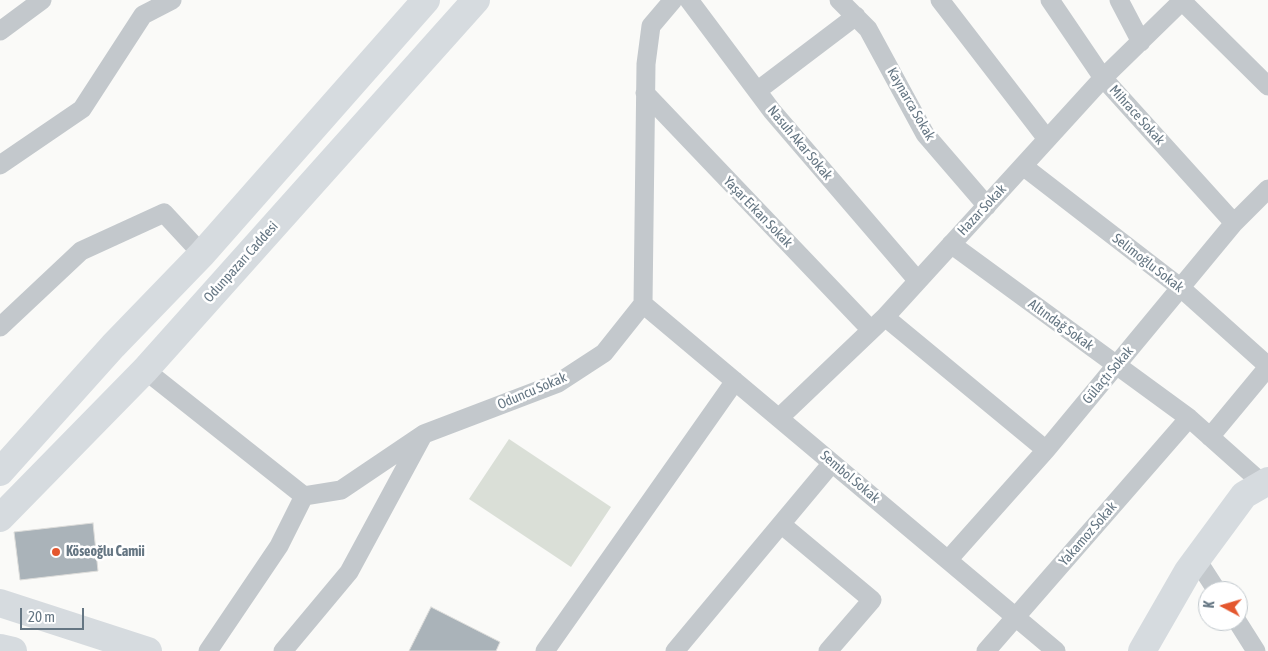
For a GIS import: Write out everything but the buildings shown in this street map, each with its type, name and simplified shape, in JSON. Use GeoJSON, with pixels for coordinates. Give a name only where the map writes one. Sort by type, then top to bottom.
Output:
{"type":"FeatureCollection","features":[{"type":"Feature","properties":{"kind":"main road"},"geometry":{"type":"LineString","coordinates":[[0,472],[113,346],[202,254],[426,0]]}},
{"type":"Feature","properties":{"kind":"main road","name":"Odunpazarı Caddesi"},"geometry":{"type":"LineString","coordinates":[[0,518],[145,370],[476,0]]}},
{"type":"Feature","properties":{"kind":"main road"},"geometry":{"type":"LineString","coordinates":[[1142,651],[1188,571],[1244,496],[1266,483]]}},
{"type":"Feature","properties":{"kind":"main road"},"geometry":{"type":"LineString","coordinates":[[0,603],[148,651]]}},
{"type":"Feature","properties":{"kind":"main road"},"geometry":{"type":"LineString","coordinates":[[0,648],[13,651]]}},
{"type":"Feature","properties":{"kind":"street"},"geometry":{"type":"LineString","coordinates":[[0,31],[42,0]]}},
{"type":"Feature","properties":{"kind":"street"},"geometry":{"type":"LineString","coordinates":[[0,166],[82,109],[143,7],[172,0]]}},
{"type":"Feature","properties":{"kind":"street"},"geometry":{"type":"LineString","coordinates":[[643,304],[646,64],[652,26],[673,0]]}},
{"type":"Feature","properties":{"kind":"street","name":"Nasuh Akar Sokak"},"geometry":{"type":"LineString","coordinates":[[689,0],[772,111],[918,281]]}},
{"type":"Feature","properties":{"kind":"street","name":"Kaynarca Sokak"},"geometry":{"type":"LineString","coordinates":[[839,0],[868,29],[925,134],[987,206]]}},
{"type":"Feature","properties":{"kind":"street"},"geometry":{"type":"LineString","coordinates":[[940,0],[1047,140]]}},
{"type":"Feature","properties":{"kind":"street","name":"Mihrace Sokak"},"geometry":{"type":"LineString","coordinates":[[1050,0],[1104,78],[1234,223]]}},
{"type":"Feature","properties":{"kind":"street"},"geometry":{"type":"LineString","coordinates":[[1119,0],[1141,42]]}},
{"type":"Feature","properties":{"kind":"street"},"geometry":{"type":"LineString","coordinates":[[1183,0],[1268,86]]}},
{"type":"Feature","properties":{"kind":"street","name":"Hazar Sokak"},"geometry":{"type":"LineString","coordinates":[[779,418],[885,317],[1104,78],[1183,0]]}},
{"type":"Feature","properties":{"kind":"street"},"geometry":{"type":"LineString","coordinates":[[757,91],[856,16]]}},
{"type":"Feature","properties":{"kind":"street","name":"Yaşar Erkan Sokak"},"geometry":{"type":"LineString","coordinates":[[646,93],[871,330]]}},
{"type":"Feature","properties":{"kind":"street","name":"Selimoğlu Sokak"},"geometry":{"type":"LineString","coordinates":[[1023,166],[1181,288],[1268,367]]}},
{"type":"Feature","properties":{"kind":"street","name":"Gülaçtı Sokak"},"geometry":{"type":"LineString","coordinates":[[948,560],[1046,450],[1234,223],[1268,189]]}},
{"type":"Feature","properties":{"kind":"street"},"geometry":{"type":"LineString","coordinates":[[0,327],[81,251],[164,213],[202,254]]}},
{"type":"Feature","properties":{"kind":"street","name":"Altındağ Sokak"},"geometry":{"type":"LineString","coordinates":[[951,244],[1189,418],[1266,483]]}},
{"type":"Feature","properties":{"kind":"street","name":"Sembol Sokak"},"geometry":{"type":"LineString","coordinates":[[643,304],[1056,651]]}},
{"type":"Feature","properties":{"kind":"street","name":"Oduncu Sokak"},"geometry":{"type":"LineString","coordinates":[[304,496],[340,490],[424,434],[558,384],[604,353],[643,304]]}},
{"type":"Feature","properties":{"kind":"street"},"geometry":{"type":"LineString","coordinates":[[885,317],[1046,450]]}},
{"type":"Feature","properties":{"kind":"street"},"geometry":{"type":"LineString","coordinates":[[1210,436],[1268,367]]}},
{"type":"Feature","properties":{"kind":"street"},"geometry":{"type":"LineString","coordinates":[[145,370],[304,496],[279,546],[208,651]]}},
{"type":"Feature","properties":{"kind":"street"},"geometry":{"type":"LineString","coordinates":[[545,651],[735,381]]}},
{"type":"Feature","properties":{"kind":"street","name":"Yakamoz Sokak"},"geometry":{"type":"LineString","coordinates":[[986,651],[1189,418]]}},
{"type":"Feature","properties":{"kind":"street"},"geometry":{"type":"LineString","coordinates":[[283,651],[348,572],[424,434]]}},
{"type":"Feature","properties":{"kind":"street"},"geometry":{"type":"LineString","coordinates":[[675,651],[832,463]]}},
{"type":"Feature","properties":{"kind":"street"},"geometry":{"type":"LineString","coordinates":[[781,524],[872,600],[828,651]]}},
{"type":"Feature","properties":{"kind":"street"},"geometry":{"type":"LineString","coordinates":[[1197,560],[1211,581]]}},
{"type":"Feature","properties":{"kind":"street"},"geometry":{"type":"LineString","coordinates":[[1243,631],[1256,651]]}},
{"type":"Feature","properties":{"kind":"shaded area"},"geometry":{"type":"Polygon","coordinates":[[[509,439],[611,507],[571,567],[469,499],[509,439]]]}},
{"type":"Feature","properties":{"kind":"place","name":"Köseoğlu Camii"},"geometry":{"type":"Point","coordinates":[56,552]}}]}
